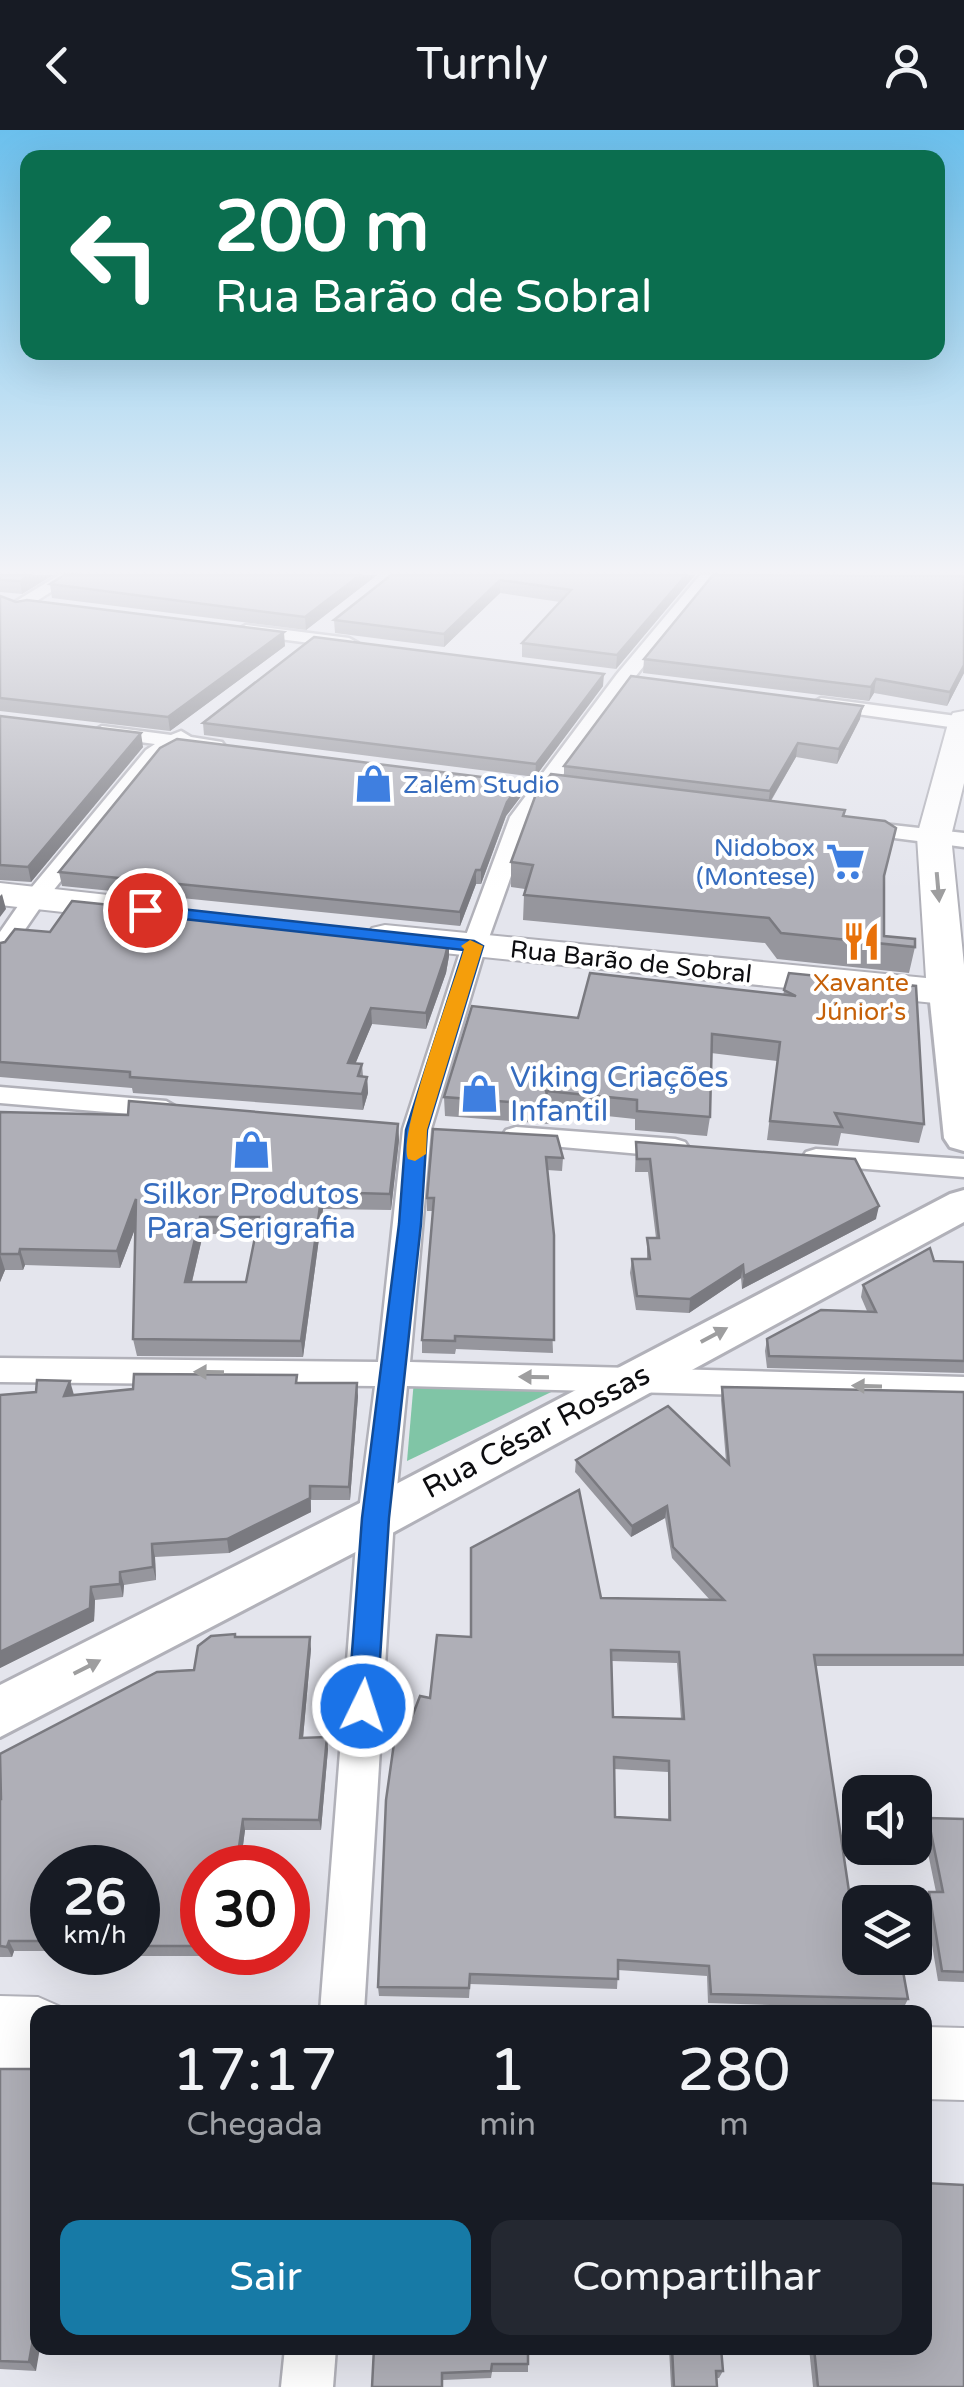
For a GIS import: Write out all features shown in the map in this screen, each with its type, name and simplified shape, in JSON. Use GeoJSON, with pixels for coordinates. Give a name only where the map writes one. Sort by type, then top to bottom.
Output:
{"type":"FeatureCollection","features":[{"type":"Feature","properties":{"kind":"main road"},"geometry":{"type":"LineString","coordinates":[[964,722],[949,838],[964,1138]]}},
{"type":"Feature","properties":{"kind":"main road"},"geometry":{"type":"LineString","coordinates":[[18,896],[169,913]]}},
{"type":"Feature","properties":{"kind":"main road","name":"Rua Barão de Sobral"},"geometry":{"type":"LineString","coordinates":[[340,932],[956,993]]}},
{"type":"Feature","properties":{"kind":"main road","name":"Rua César Rossas"},"geometry":{"type":"LineString","coordinates":[[0,1712],[376,1518],[964,1204]]}},
{"type":"Feature","properties":{"kind":"main road"},"geometry":{"type":"LineString","coordinates":[[0,2032],[30,2033]]}},
{"type":"Feature","properties":{"kind":"main road"},"geometry":{"type":"LineString","coordinates":[[932,2063],[964,2064]]}},
{"type":"Feature","properties":{"kind":"street"},"geometry":{"type":"LineString","coordinates":[[342,2005],[376,1518],[417,1129],[474,946],[521,817],[622,680]]}},
{"type":"Feature","properties":{"kind":"street"},"geometry":{"type":"LineString","coordinates":[[794,700],[964,722]]}},
{"type":"Feature","properties":{"kind":"street"},"geometry":{"type":"LineString","coordinates":[[77,729],[232,748]]}},
{"type":"Feature","properties":{"kind":"street"},"geometry":{"type":"LineString","coordinates":[[0,949],[18,896],[153,754],[195,730]]}},
{"type":"Feature","properties":{"kind":"street"},"geometry":{"type":"LineString","coordinates":[[836,824],[949,838]]}},
{"type":"Feature","properties":{"kind":"street"},"geometry":{"type":"LineString","coordinates":[[0,1095],[198,1112]]}},
{"type":"Feature","properties":{"kind":"street"},"geometry":{"type":"LineString","coordinates":[[496,1135],[712,1150]]}},
{"type":"Feature","properties":{"kind":"street"},"geometry":{"type":"LineString","coordinates":[[790,1156],[964,1168]]}},
{"type":"Feature","properties":{"kind":"street"},"geometry":{"type":"LineString","coordinates":[[0,1370],[393,1374],[964,1388]]}},
{"type":"Feature","properties":{"kind":"street"},"geometry":{"type":"LineString","coordinates":[[307,2387],[310,2355]]}},
{"type":"Feature","properties":{"kind":"green space"},"geometry":{"type":"Polygon","coordinates":[[[414,1380],[568,1384],[407,1461],[414,1380]]]}},
{"type":"Feature","properties":{"kind":"building"},"geometry":{"type":"Polygon","coordinates":[[[0,680],[218,680],[168,717],[0,698],[0,680]]]}},
{"type":"Feature","properties":{"kind":"building"},"geometry":{"type":"Polygon","coordinates":[[[258,680],[599,680],[536,764],[203,723],[258,680]]]}},
{"type":"Feature","properties":{"kind":"building"},"geometry":{"type":"Polygon","coordinates":[[[628,680],[664,680],[863,706],[839,749],[798,743],[770,791],[564,766],[628,680]]]}},
{"type":"Feature","properties":{"kind":"building"},"geometry":{"type":"Polygon","coordinates":[[[817,680],[875,680],[871,687],[817,680]]]}},
{"type":"Feature","properties":{"kind":"building"},"geometry":{"type":"Polygon","coordinates":[[[884,680],[956,680],[950,692],[884,680]]]}},
{"type":"Feature","properties":{"kind":"building"},"geometry":{"type":"Polygon","coordinates":[[[0,716],[141,733],[28,867],[0,865],[0,716]]]}},
{"type":"Feature","properties":{"kind":"building"},"geometry":{"type":"Polygon","coordinates":[[[177,739],[522,782],[507,802],[460,912],[59,872],[160,748],[177,739]]]}},
{"type":"Feature","properties":{"kind":"building"},"geometry":{"type":"Polygon","coordinates":[[[551,774],[845,810],[843,816],[885,821],[896,828],[884,876],[884,936],[915,939],[915,947],[781,933],[769,918],[524,895],[533,865],[511,862],[536,794],[551,774]]]}},
{"type":"Feature","properties":{"kind":"building"},"geometry":{"type":"Polygon","coordinates":[[[72,901],[449,940],[426,1013],[371,1008],[348,1063],[362,1064],[358,1076],[367,1077],[362,1094],[130,1077],[130,1072],[0,1062],[0,943],[15,929],[50,932],[72,901]]]}},
{"type":"Feature","properties":{"kind":"building"},"geometry":{"type":"Polygon","coordinates":[[[590,973],[796,996],[784,990],[789,973],[916,986],[924,1124],[835,1113],[842,1127],[770,1121],[780,1042],[712,1034],[710,1117],[637,1111],[637,1100],[546,1091],[550,1105],[444,1097],[472,1006],[578,1018],[590,973]]]}},
{"type":"Feature","properties":{"kind":"building"},"geometry":{"type":"Polygon","coordinates":[[[129,1101],[398,1124],[390,1194],[322,1192],[301,1341],[133,1339],[136,1199],[117,1251],[20,1249],[19,1254],[0,1254],[0,1112],[128,1115],[129,1101]],[[200,1217],[185,1282],[246,1282],[259,1217],[200,1217]]]}},
{"type":"Feature","properties":{"kind":"building"},"geometry":{"type":"Polygon","coordinates":[[[433,1129],[557,1136],[563,1158],[546,1157],[554,1235],[554,1340],[455,1336],[455,1341],[422,1340],[434,1198],[427,1198],[433,1129]]]}},
{"type":"Feature","properties":{"kind":"building"},"geometry":{"type":"Polygon","coordinates":[[[636,1142],[855,1159],[879,1206],[744,1276],[743,1265],[690,1299],[637,1296],[632,1259],[650,1259],[647,1238],[659,1238],[650,1159],[637,1159],[636,1142]]]}},
{"type":"Feature","properties":{"kind":"building"},"geometry":{"type":"Polygon","coordinates":[[[930,1248],[934,1261],[964,1262],[964,1361],[769,1356],[767,1339],[821,1310],[876,1312],[863,1285],[930,1248]]]}},
{"type":"Feature","properties":{"kind":"building"},"geometry":{"type":"Polygon","coordinates":[[[134,1374],[297,1375],[296,1383],[357,1383],[349,1487],[310,1486],[310,1498],[227,1539],[152,1544],[153,1567],[120,1572],[120,1584],[91,1587],[90,1608],[0,1652],[0,1395],[36,1392],[37,1380],[70,1381],[64,1396],[133,1389],[134,1374]]]}},
{"type":"Feature","properties":{"kind":"building"},"geometry":{"type":"Polygon","coordinates":[[[722,1387],[964,1392],[964,1655],[814,1655],[842,1865],[848,1885],[842,1885],[842,1975],[904,1975],[908,1999],[711,1994],[709,1966],[618,1960],[618,1979],[470,1974],[469,1988],[378,1987],[386,1800],[398,1715],[412,1717],[420,1696],[430,1698],[437,1635],[471,1637],[471,1548],[579,1490],[601,1598],[724,1600],[673,1547],[667,1506],[632,1526],[576,1460],[668,1406],[729,1464],[722,1387]],[[611,1650],[613,1717],[684,1719],[679,1652],[611,1650]],[[614,1757],[615,1817],[670,1820],[669,1761],[614,1757]]]}},
{"type":"Feature","properties":{"kind":"building"},"geometry":{"type":"Polygon","coordinates":[[[211,1636],[310,1637],[300,1738],[327,1737],[319,1820],[243,1819],[239,1845],[180,1845],[180,1946],[160,1946],[160,1845],[30,1845],[30,1941],[9,1941],[7,1947],[0,1946],[0,1754],[157,1672],[194,1670],[198,1646],[211,1636]]]}},
{"type":"Feature","properties":{"kind":"building"},"geometry":{"type":"Polygon","coordinates":[[[932,1818],[964,1819],[964,1972],[942,1971],[932,1892],[943,1892],[932,1818]]]}},
{"type":"Feature","properties":{"kind":"building"},"geometry":{"type":"Polygon","coordinates":[[[0,2069],[30,2069],[30,2355],[29,2362],[0,2361],[0,2069]]]}},
{"type":"Feature","properties":{"kind":"building"},"geometry":{"type":"Polygon","coordinates":[[[932,2183],[964,2185],[964,2387],[818,2387],[815,2355],[932,2355],[932,2183]]]}},
{"type":"Feature","properties":{"kind":"building"},"geometry":{"type":"Polygon","coordinates":[[[374,2355],[528,2355],[528,2364],[492,2364],[491,2371],[442,2373],[442,2387],[372,2387],[374,2355]]]}},
{"type":"Feature","properties":{"kind":"building"},"geometry":{"type":"Polygon","coordinates":[[[672,2355],[722,2355],[723,2371],[716,2371],[717,2387],[674,2387],[672,2355]]]}},
{"type":"Feature","properties":{"kind":"slow traffic"},"geometry":{"type":"LineString","coordinates":[[415,1154],[417,1130],[451,1028],[474,946],[470,946]]}},
{"type":"Feature","properties":{"kind":"place","name":"Zalém Studio"},"geometry":{"type":"Point","coordinates":[373,784]}},
{"type":"Feature","properties":{"kind":"place","name":"Nidobox (Montese)"},"geometry":{"type":"Point","coordinates":[845,861]}},
{"type":"Feature","properties":{"kind":"place","name":"Xavante Júnior's"},"geometry":{"type":"Point","coordinates":[861,941]}},
{"type":"Feature","properties":{"kind":"place","name":"Viking Criações Infantil"},"geometry":{"type":"Point","coordinates":[480,1094]}},
{"type":"Feature","properties":{"kind":"place","name":"Silkor Produtos Para Serigrafia"},"geometry":{"type":"Point","coordinates":[251,1150]}},
{"type":"Feature","properties":{"kind":"route"},"geometry":{"type":"LineString","coordinates":[[145,910],[474,946],[417,1130],[376,1518],[363,1706]]}}]}
